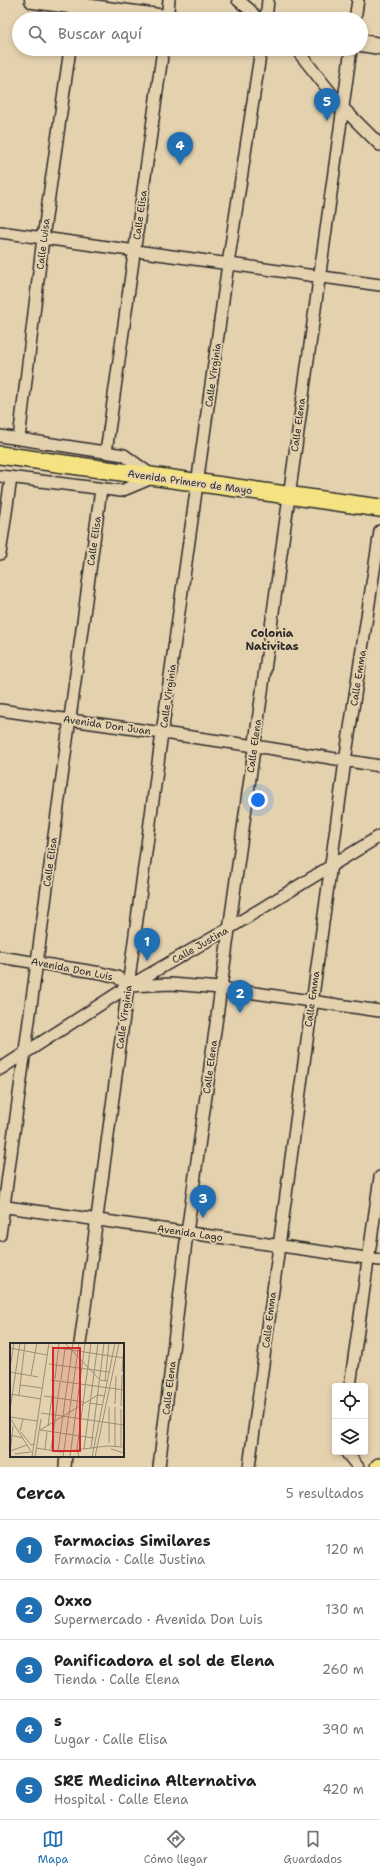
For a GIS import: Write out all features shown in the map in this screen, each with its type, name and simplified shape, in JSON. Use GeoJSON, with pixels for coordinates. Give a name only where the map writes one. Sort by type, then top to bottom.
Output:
{"type":"FeatureCollection","features":[{"type":"Feature","properties":{"kind":"main road","name":"Avenida Primero de Mayo"},"geometry":{"type":"LineString","coordinates":[[0,455],[380,508]]}},
{"type":"Feature","properties":{"kind":"street"},"geometry":{"type":"LineString","coordinates":[[33,0],[75,8],[109,12]]}},
{"type":"Feature","properties":{"kind":"street"},"geometry":{"type":"LineString","coordinates":[[169,0],[169,12]]}},
{"type":"Feature","properties":{"kind":"street"},"geometry":{"type":"LineString","coordinates":[[238,0],[252,12]]}},
{"type":"Feature","properties":{"kind":"street"},"geometry":{"type":"LineString","coordinates":[[267,12],[268,0]]}},
{"type":"Feature","properties":{"kind":"street"},"geometry":{"type":"LineString","coordinates":[[356,12],[358,0]]}},
{"type":"Feature","properties":{"kind":"street"},"geometry":{"type":"LineString","coordinates":[[368,44],[380,46]]}},
{"type":"Feature","properties":{"kind":"street","name":"Calle Luisa"},"geometry":{"type":"LineString","coordinates":[[19,439],[43,238],[69,56]]}},
{"type":"Feature","properties":{"kind":"street","name":"Calle Elisa"},"geometry":{"type":"LineString","coordinates":[[106,452],[162,56]]}},
{"type":"Feature","properties":{"kind":"street","name":"Calle Virginia"},"geometry":{"type":"LineString","coordinates":[[80,1343],[162,733],[228,264],[260,56]]}},
{"type":"Feature","properties":{"kind":"street"},"geometry":{"type":"LineString","coordinates":[[302,56],[343,108],[380,145]]}},
{"type":"Feature","properties":{"kind":"street","name":"Calle Elena"},"geometry":{"type":"LineString","coordinates":[[159,1467],[187,1233],[220,988],[255,746],[288,496],[350,56]]}},
{"type":"Feature","properties":{"kind":"street"},"geometry":{"type":"LineString","coordinates":[[0,232],[380,285]]}},
{"type":"Feature","properties":{"kind":"street"},"geometry":{"type":"LineString","coordinates":[[0,436],[124,455],[154,476]]}},
{"type":"Feature","properties":{"kind":"street"},"geometry":{"type":"LineString","coordinates":[[0,554],[6,477],[121,491],[154,476]]}},
{"type":"Feature","properties":{"kind":"street","name":"Calle Elisa"},"geometry":{"type":"LineString","coordinates":[[0,1235],[2,1206],[25,1053],[101,489]]}},
{"type":"Feature","properties":{"kind":"street","name":"Calle Emma"},"geometry":{"type":"LineString","coordinates":[[249,1467],[345,761],[380,531]]}},
{"type":"Feature","properties":{"kind":"street","name":"Avenida Don Juan"},"geometry":{"type":"LineString","coordinates":[[0,710],[255,746],[380,766]]}},
{"type":"Feature","properties":{"kind":"street","name":"Calle Justina"},"geometry":{"type":"LineString","coordinates":[[0,1069],[128,986],[228,929],[380,836]]}},
{"type":"Feature","properties":{"kind":"street","name":"Avenida Don Luis"},"geometry":{"type":"LineString","coordinates":[[0,957],[101,973],[116,977],[128,986]]}},
{"type":"Feature","properties":{"kind":"street"},"geometry":{"type":"LineString","coordinates":[[128,986],[171,984],[220,988],[380,1011]]}},
{"type":"Feature","properties":{"kind":"street"},"geometry":{"type":"LineString","coordinates":[[350,1383],[367,1258],[380,1176]]}},
{"type":"Feature","properties":{"kind":"street","name":"Avenida Lago"},"geometry":{"type":"LineString","coordinates":[[2,1206],[380,1260]]}},
{"type":"Feature","properties":{"kind":"street"},"geometry":{"type":"LineString","coordinates":[[348,1455],[358,1467]]}},
{"type":"Feature","properties":{"kind":"street"},"geometry":{"type":"LineString","coordinates":[[65,1467],[66,1457]]}},
{"type":"Feature","properties":{"kind":"place","name":"SRE Medicina Alternativa"},"geometry":{"type":"Point","coordinates":[327,121]}},
{"type":"Feature","properties":{"kind":"place","name":"s"},"geometry":{"type":"Point","coordinates":[180,165]}},
{"type":"Feature","properties":{"kind":"place","name":"Farmacias Similares"},"geometry":{"type":"Point","coordinates":[147,961]}},
{"type":"Feature","properties":{"kind":"place","name":"Oxxo"},"geometry":{"type":"Point","coordinates":[240,1013]}},
{"type":"Feature","properties":{"kind":"place","name":"Panificadora el sol de Elena"},"geometry":{"type":"Point","coordinates":[203,1218]}},
{"type":"Feature","properties":{"kind":"district","name":"Colonia Nativitas"},"geometry":{"type":"Point","coordinates":[272,639]}}]}
